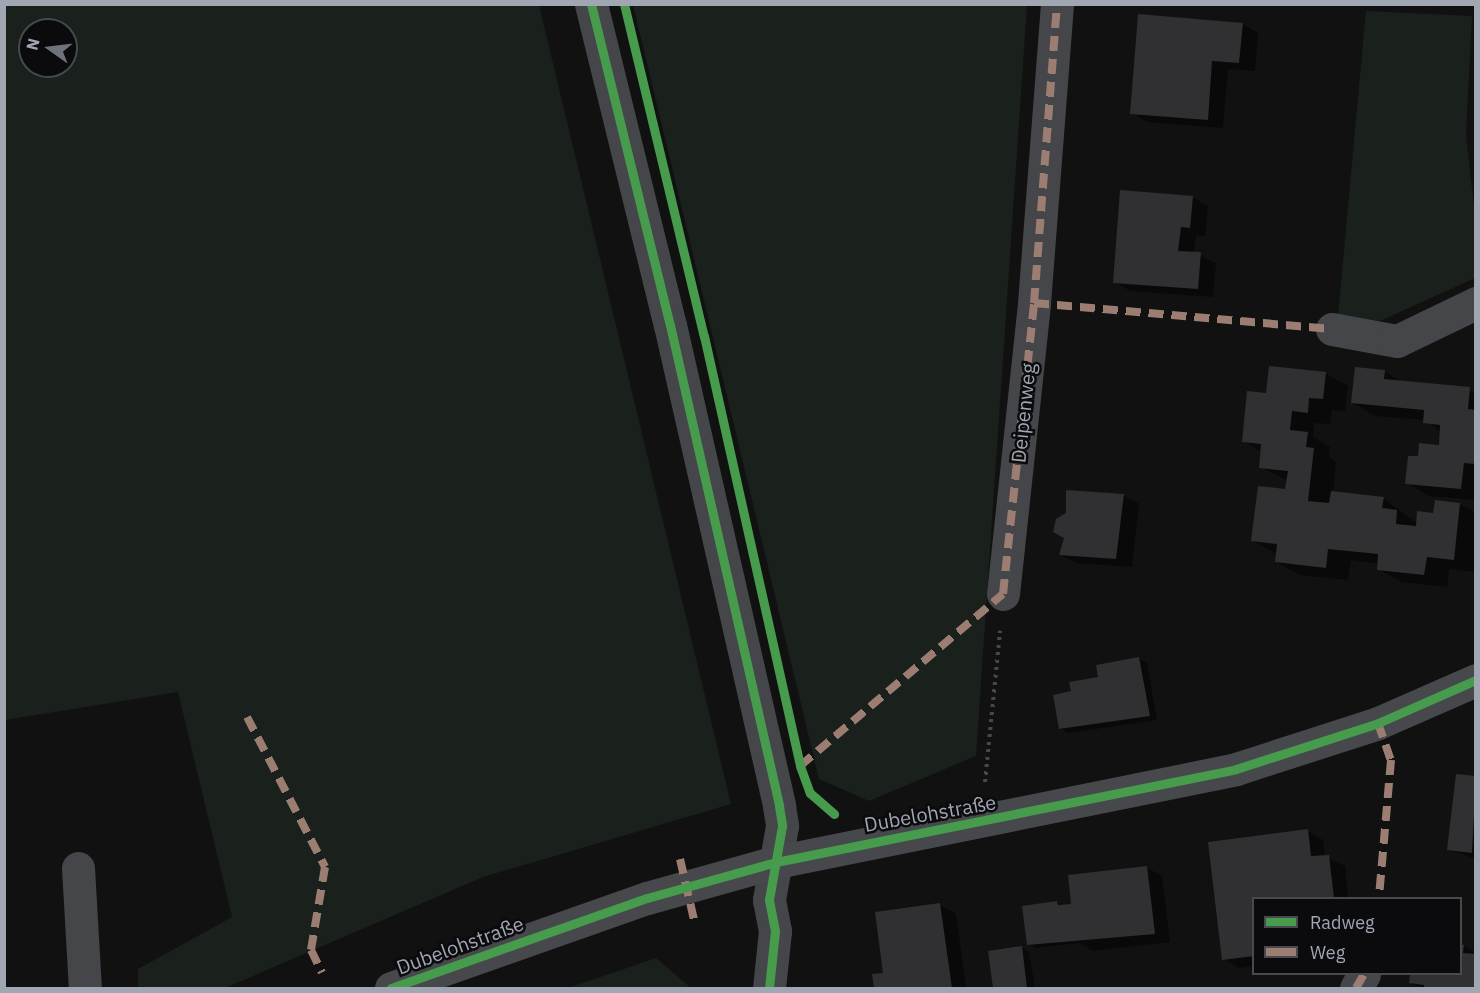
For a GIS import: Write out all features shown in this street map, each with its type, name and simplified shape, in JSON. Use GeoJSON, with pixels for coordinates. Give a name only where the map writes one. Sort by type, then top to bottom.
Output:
{"type":"FeatureCollection","features":[{"type":"Feature","properties":{"kind":"main road","name":"Dubelohstraße"},"geometry":{"type":"LineString","coordinates":[[391,988],[647,898],[776,862],[1236,769],[1378,723],[1476,680]]}},
{"type":"Feature","properties":{"kind":"street"},"geometry":{"type":"LineString","coordinates":[[591,4],[670,325],[780,806],[782,826],[769,900],[775,931],[769,988]]}},
{"type":"Feature","properties":{"kind":"street","name":"Deipenweg"},"geometry":{"type":"LineString","coordinates":[[1003,594],[1034,303],[1057,4]]}},
{"type":"Feature","properties":{"kind":"street"},"geometry":{"type":"LineString","coordinates":[[1332,329],[1397,341],[1476,303]]}},
{"type":"Feature","properties":{"kind":"street"},"geometry":{"type":"LineString","coordinates":[[78,868],[85,988]]}},
{"type":"Feature","properties":{"kind":"path"},"geometry":{"type":"LineString","coordinates":[[982,822],[1003,594]]}},
{"type":"Feature","properties":{"kind":"shaded area"},"geometry":{"type":"Polygon","coordinates":[[[5,4],[539,5],[731,804],[483,877],[225,988],[138,988],[138,969],[232,917],[178,692],[5,720],[5,4]]]}},
{"type":"Feature","properties":{"kind":"shaded area"},"geometry":{"type":"Polygon","coordinates":[[[633,5],[1027,5],[976,756],[869,801],[819,779],[633,5]]]}},
{"type":"Feature","properties":{"kind":"shaded area"},"geometry":{"type":"Polygon","coordinates":[[[1366,11],[1472,16],[1466,135],[1475,215],[1475,278],[1380,321],[1338,316],[1366,11]]]}},
{"type":"Feature","properties":{"kind":"shaded area"},"geometry":{"type":"Polygon","coordinates":[[[656,958],[691,988],[568,988],[656,958]]]}},
{"type":"Feature","properties":{"kind":"building"},"geometry":{"type":"Polygon","coordinates":[[[1138,14],[1243,23],[1239,63],[1212,61],[1208,120],[1130,114],[1138,14]]]}},
{"type":"Feature","properties":{"kind":"building"},"geometry":{"type":"Polygon","coordinates":[[[1120,190],[1193,196],[1190,228],[1181,227],[1178,251],[1201,252],[1198,289],[1113,283],[1120,190]]]}},
{"type":"Feature","properties":{"kind":"building"},"geometry":{"type":"Polygon","coordinates":[[[1269,366],[1326,372],[1323,399],[1309,398],[1308,413],[1292,411],[1290,430],[1308,432],[1306,447],[1314,448],[1308,501],[1329,503],[1331,491],[1384,497],[1382,508],[1397,510],[1396,524],[1416,526],[1417,511],[1433,513],[1435,500],[1460,503],[1454,560],[1427,557],[1424,575],[1377,570],[1378,554],[1328,549],[1326,568],[1275,562],[1277,544],[1251,541],[1258,486],[1285,489],[1288,471],[1259,468],[1261,444],[1242,442],[1247,391],[1266,393],[1269,366]]]}},
{"type":"Feature","properties":{"kind":"building"},"geometry":{"type":"Polygon","coordinates":[[[1355,367],[1385,370],[1384,379],[1470,387],[1468,409],[1476,410],[1476,464],[1464,463],[1461,489],[1405,484],[1408,456],[1418,456],[1419,443],[1439,445],[1440,425],[1423,423],[1424,410],[1351,403],[1355,367]]]}},
{"type":"Feature","properties":{"kind":"building"},"geometry":{"type":"Polygon","coordinates":[[[1066,490],[1124,494],[1116,559],[1059,555],[1064,538],[1053,532],[1056,519],[1066,513],[1066,490]]]}},
{"type":"Feature","properties":{"kind":"building"},"geometry":{"type":"Polygon","coordinates":[[[1139,657],[1150,716],[1059,729],[1053,695],[1071,691],[1069,682],[1098,677],[1096,665],[1139,657]]]}},
{"type":"Feature","properties":{"kind":"building"},"geometry":{"type":"Polygon","coordinates":[[[1456,774],[1476,776],[1472,853],[1447,850],[1456,774]]]}},
{"type":"Feature","properties":{"kind":"building"},"geometry":{"type":"Polygon","coordinates":[[[1308,829],[1311,856],[1329,855],[1334,897],[1252,897],[1252,956],[1222,960],[1208,842],[1308,829]]]}},
{"type":"Feature","properties":{"kind":"building"},"geometry":{"type":"Polygon","coordinates":[[[1147,866],[1155,934],[1027,945],[1022,906],[1057,901],[1058,905],[1071,904],[1068,875],[1147,866]]]}},
{"type":"Feature","properties":{"kind":"building"},"geometry":{"type":"Polygon","coordinates":[[[940,903],[952,988],[874,988],[872,974],[883,973],[875,912],[940,903]]]}},
{"type":"Feature","properties":{"kind":"building"},"geometry":{"type":"Polygon","coordinates":[[[1462,944],[1464,945],[1463,953],[1476,954],[1476,988],[1424,988],[1424,985],[1409,983],[1410,975],[1462,975],[1462,944]]]}},
{"type":"Feature","properties":{"kind":"building"},"geometry":{"type":"Polygon","coordinates":[[[1022,946],[1027,988],[993,988],[988,951],[1022,946]]]}},
{"type":"Feature","properties":{"kind":"marked path"},"geometry":{"type":"LineString","coordinates":[[800,766],[1003,594],[1034,303],[1057,4]]}},
{"type":"Feature","properties":{"kind":"marked path"},"geometry":{"type":"LineString","coordinates":[[1034,303],[1332,329]]}},
{"type":"Feature","properties":{"kind":"marked path"},"geometry":{"type":"LineString","coordinates":[[247,717],[325,867],[311,950],[322,973]]}},
{"type":"Feature","properties":{"kind":"marked path"},"geometry":{"type":"LineString","coordinates":[[1378,723],[1391,760],[1379,897]]}},
{"type":"Feature","properties":{"kind":"marked path"},"geometry":{"type":"LineString","coordinates":[[680,859],[695,924]]}},
{"type":"Feature","properties":{"kind":"marked path"},"geometry":{"type":"LineString","coordinates":[[1356,988],[1363,975]]}},
{"type":"Feature","properties":{"kind":"cycle path"},"geometry":{"type":"LineString","coordinates":[[591,4],[670,325],[779,806],[782,826],[769,900],[775,931],[769,988]]}},
{"type":"Feature","properties":{"kind":"cycle path"},"geometry":{"type":"LineString","coordinates":[[624,4],[704,336],[800,766],[810,793],[834,814]]}},
{"type":"Feature","properties":{"kind":"cycle path"},"geometry":{"type":"LineString","coordinates":[[391,988],[647,898],[776,862],[1236,769],[1378,723],[1476,680]]}}]}
